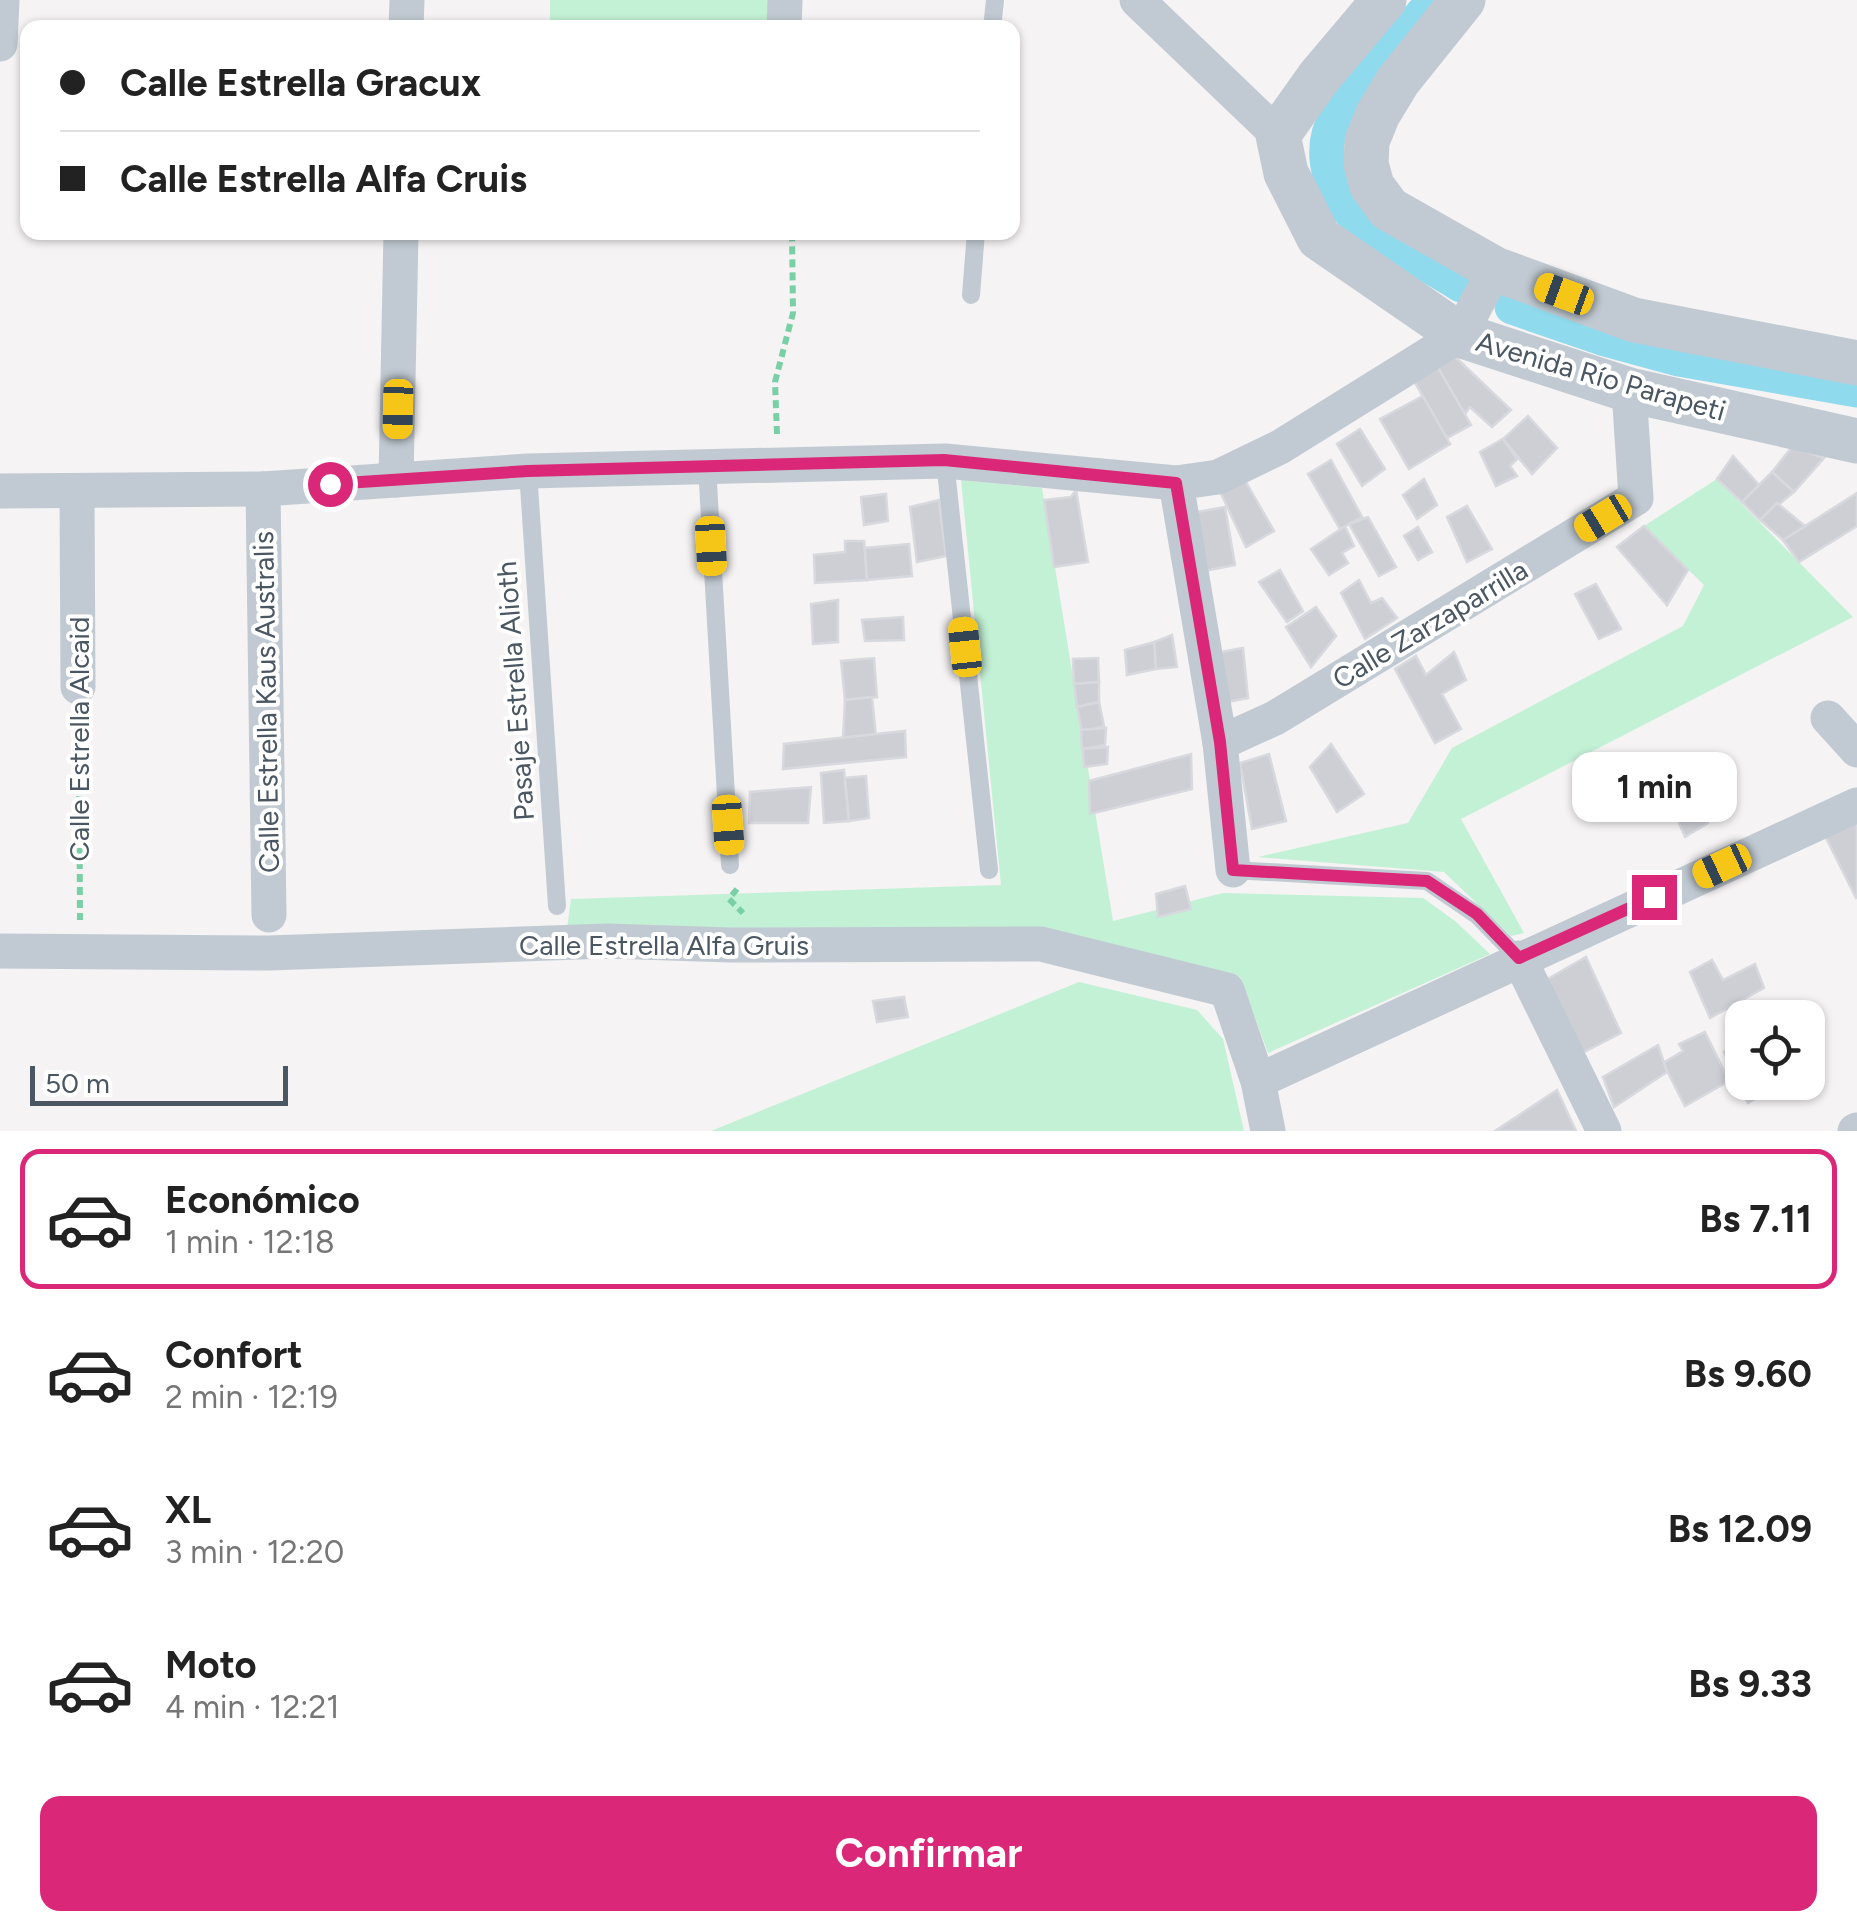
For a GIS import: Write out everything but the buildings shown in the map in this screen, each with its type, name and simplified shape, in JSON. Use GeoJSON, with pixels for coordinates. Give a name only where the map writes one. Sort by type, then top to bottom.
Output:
{"type":"FeatureCollection","features":[{"type":"Feature","properties":{"kind":"street"},"geometry":{"type":"LineString","coordinates":[[0,44],[2,0]]}},
{"type":"Feature","properties":{"kind":"street"},"geometry":{"type":"LineString","coordinates":[[1136,0],[1278,135],[1319,76],[1384,0]]}},
{"type":"Feature","properties":{"kind":"street"},"geometry":{"type":"LineString","coordinates":[[1462,0],[1398,81],[1367,140],[1366,164],[1372,186],[1388,209],[1495,269],[1634,320],[1857,363]]}},
{"type":"Feature","properties":{"kind":"street","name":"Avenida Río Parapeti"},"geometry":{"type":"LineString","coordinates":[[1278,135],[1286,173],[1319,238],[1460,334],[1628,390],[1857,442]]}},
{"type":"Feature","properties":{"kind":"street"},"geometry":{"type":"LineString","coordinates":[[396,480],[401,240]]}},
{"type":"Feature","properties":{"kind":"street"},"geometry":{"type":"LineString","coordinates":[[0,491],[263,489],[528,471],[944,460],[1176,483],[1218,477],[1280,447],[1460,334],[1495,269]]}},
{"type":"Feature","properties":{"kind":"street","name":"Calle Zarzaparrilla"},"geometry":{"type":"LineString","coordinates":[[1220,742],[1275,718],[1636,498],[1628,390]]}},
{"type":"Feature","properties":{"kind":"street"},"geometry":{"type":"LineString","coordinates":[[1176,483],[1220,742],[1233,870]]}},
{"type":"Feature","properties":{"kind":"street","name":"Calle Estrella Kaus Australis"},"geometry":{"type":"LineString","coordinates":[[263,489],[269,916]]}},
{"type":"Feature","properties":{"kind":"street","name":"Calle Estrella Alcaid"},"geometry":{"type":"LineString","coordinates":[[77,492],[78,687]]}},
{"type":"Feature","properties":{"kind":"street"},"geometry":{"type":"LineString","coordinates":[[1828,718],[1857,750]]}},
{"type":"Feature","properties":{"kind":"street"},"geometry":{"type":"LineString","coordinates":[[1268,1131],[1258,1081],[1857,805]]}},
{"type":"Feature","properties":{"kind":"street","name":"Calle Estrella Alfa Gruis"},"geometry":{"type":"LineString","coordinates":[[0,951],[270,954],[607,941],[732,946],[1041,944],[1227,990],[1258,1081]]}},
{"type":"Feature","properties":{"kind":"street"},"geometry":{"type":"LineString","coordinates":[[1519,958],[1604,1131]]}},
{"type":"Feature","properties":{"kind":"lane"},"geometry":{"type":"LineString","coordinates":[[971,295],[975,240]]}},
{"type":"Feature","properties":{"kind":"lane"},"geometry":{"type":"LineString","coordinates":[[944,460],[989,870]]}},
{"type":"Feature","properties":{"kind":"lane"},"geometry":{"type":"LineString","coordinates":[[707,466],[730,865]]}},
{"type":"Feature","properties":{"kind":"lane","name":"Pasaje Estrella Alioth"},"geometry":{"type":"LineString","coordinates":[[528,471],[557,906]]}},
{"type":"Feature","properties":{"kind":"lane"},"geometry":{"type":"LineString","coordinates":[[1233,870],[1427,881],[1477,914],[1519,958]]}},
{"type":"Feature","properties":{"kind":"path"},"geometry":{"type":"LineString","coordinates":[[778,464],[775,382],[793,313],[792,240]]}},
{"type":"Feature","properties":{"kind":"path","name":"Calle Estrella Alcaid"},"geometry":{"type":"LineString","coordinates":[[78,687],[80,926]]}},
{"type":"Feature","properties":{"kind":"path"},"geometry":{"type":"LineString","coordinates":[[730,865],[744,880],[729,900],[749,920],[732,946]]}},
{"type":"Feature","properties":{"kind":"green space"},"geometry":{"type":"Polygon","coordinates":[[[550,0],[770,0],[769,20],[550,20],[550,0]]]}},
{"type":"Feature","properties":{"kind":"green space"},"geometry":{"type":"Polygon","coordinates":[[[1717,479],[1853,617],[1461,819],[1524,933],[1511,936],[1444,872],[1258,857],[1408,823],[1452,748],[1683,626],[1704,585],[1644,526],[1717,479]]]}},
{"type":"Feature","properties":{"kind":"green space"},"geometry":{"type":"Polygon","coordinates":[[[961,480],[1042,488],[1113,921],[1223,893],[1423,898],[1490,954],[1268,1053],[1240,977],[1116,950],[566,937],[571,899],[1001,885],[961,480]]]}},
{"type":"Feature","properties":{"kind":"green space"},"geometry":{"type":"Polygon","coordinates":[[[1079,982],[1197,1010],[1223,1039],[1244,1131],[711,1131],[1079,982]]]}},
{"type":"Feature","properties":{"kind":"waterway"},"geometry":{"type":"LineString","coordinates":[[1434,0],[1346,102],[1329,134],[1328,165],[1344,205],[1363,223],[1461,285]]}},
{"type":"Feature","properties":{"kind":"waterway"},"geometry":{"type":"LineString","coordinates":[[1512,307],[1679,359],[1857,390]]}},
{"type":"Feature","properties":{"kind":"route"},"geometry":{"type":"LineString","coordinates":[[330,484],[528,471],[944,460],[1176,483],[1220,742],[1233,870],[1427,881],[1477,914],[1519,958],[1654,897]]}}]}
